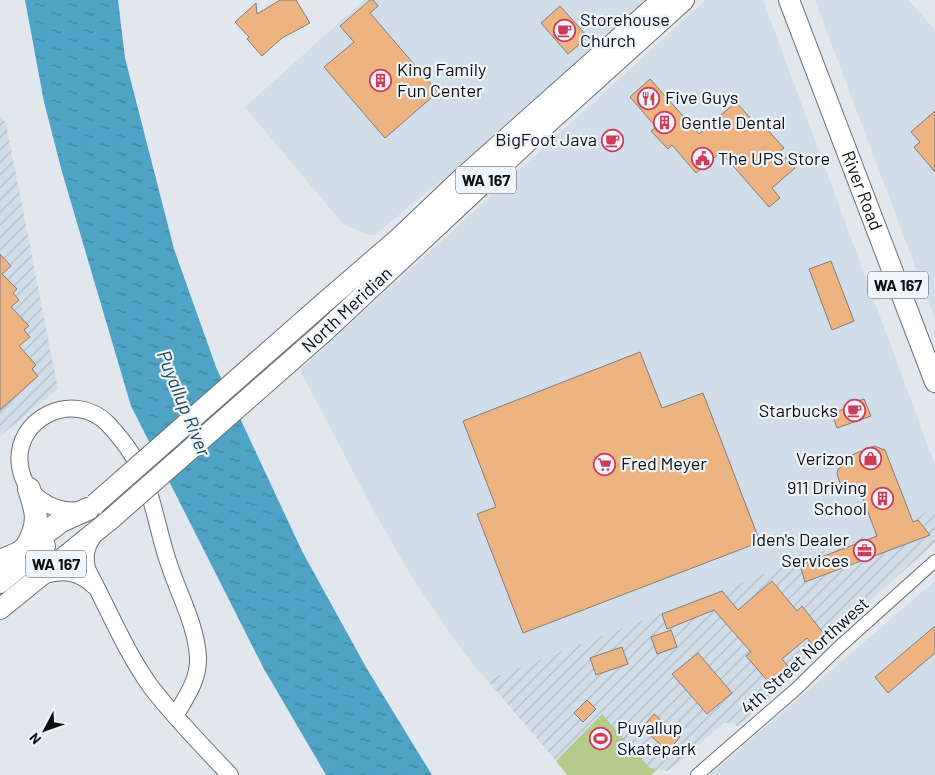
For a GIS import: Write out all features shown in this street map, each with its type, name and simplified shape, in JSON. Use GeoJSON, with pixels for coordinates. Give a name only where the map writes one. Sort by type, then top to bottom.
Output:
{"type":"FeatureCollection","features":[{"type":"Feature","properties":{"kind":"highway"},"geometry":{"type":"LineString","coordinates":[[27,546],[37,524],[30,488]]}},
{"type":"Feature","properties":{"kind":"highway","name":"WA 167"},"geometry":{"type":"LineString","coordinates":[[0,561],[11,558],[61,521],[91,506]]}},
{"type":"Feature","properties":{"kind":"main road","name":"North Meridian"},"geometry":{"type":"LineString","coordinates":[[0,583],[399,238],[460,180],[662,0]]}},
{"type":"Feature","properties":{"kind":"main road","name":"North Meridian"},"geometry":{"type":"LineString","coordinates":[[0,608],[106,523],[325,331],[539,131],[684,0]]}},
{"type":"Feature","properties":{"kind":"main road","name":"WA 167"},"geometry":{"type":"LineString","coordinates":[[776,0],[808,48]]}},
{"type":"Feature","properties":{"kind":"main road","name":"River Road"},"geometry":{"type":"LineString","coordinates":[[789,0],[935,382]]}},
{"type":"Feature","properties":{"kind":"street"},"geometry":{"type":"LineString","coordinates":[[91,506],[66,510],[54,507],[45,503],[25,482],[20,466],[22,442],[25,435],[41,417],[56,410],[79,408],[101,418],[125,444],[136,461],[146,483],[169,565],[192,621],[196,639],[197,672],[194,682],[175,716]]}},
{"type":"Feature","properties":{"kind":"street"},"geometry":{"type":"LineString","coordinates":[[106,523],[86,548],[87,570],[136,664],[151,686],[175,716],[230,775]]}},
{"type":"Feature","properties":{"kind":"street","name":"4th Street Northwest"},"geometry":{"type":"LineString","coordinates":[[697,775],[785,700],[838,648],[935,561]]}},
{"type":"Feature","properties":{"kind":"street"},"geometry":{"type":"LineString","coordinates":[[42,576],[56,572],[76,573],[86,578],[102,596]]}},
{"type":"Feature","properties":{"kind":"shaded area"},"geometry":{"type":"Polygon","coordinates":[[[364,0],[645,0],[448,176],[375,235],[368,235],[343,224],[245,107],[364,0]]]}},
{"type":"Feature","properties":{"kind":"shaded area"},"geometry":{"type":"Polygon","coordinates":[[[706,0],[763,0],[935,465],[935,509],[487,680],[451,635],[412,577],[376,515],[300,370],[706,0]]]}},
{"type":"Feature","properties":{"kind":"shaded area"},"geometry":{"type":"Polygon","coordinates":[[[815,0],[908,0],[935,30],[935,319],[815,0]]]}},
{"type":"Feature","properties":{"kind":"shaded area"},"geometry":{"type":"Polygon","coordinates":[[[0,116],[6,124],[58,389],[0,436],[0,116]]]}},
{"type":"Feature","properties":{"kind":"shaded area"},"geometry":{"type":"Polygon","coordinates":[[[935,509],[935,543],[790,672],[783,687],[738,726],[725,722],[668,771],[650,768],[602,715],[556,761],[487,680],[935,509]]]}},
{"type":"Feature","properties":{"kind":"shaded area"},"geometry":{"type":"Polygon","coordinates":[[[935,581],[935,775],[710,775],[935,581]]]}},
{"type":"Feature","properties":{"kind":"green space","name":"Puyallup Skatepark"},"geometry":{"type":"Polygon","coordinates":[[[602,714],[650,768],[658,769],[651,775],[567,775],[556,761],[602,714]]]}},
{"type":"Feature","properties":{"kind":"water","name":"Puyallup River"},"geometry":{"type":"Polygon","coordinates":[[[25,0],[118,0],[125,58],[174,249],[216,367],[302,551],[367,669],[432,775],[326,775],[264,669],[131,406],[62,172],[44,102],[25,0]]]}},
{"type":"Feature","properties":{"kind":"building"},"geometry":{"type":"Polygon","coordinates":[[[280,0],[296,0],[310,23],[282,38],[262,56],[247,39],[249,37],[235,22],[256,3],[257,14],[280,0]]]}},
{"type":"Feature","properties":{"kind":"building","name":"King Family Fun Center"},"geometry":{"type":"Polygon","coordinates":[[[370,0],[373,0],[378,6],[370,13],[438,92],[385,138],[324,67],[354,42],[340,26],[370,0]]]}},
{"type":"Feature","properties":{"kind":"building","name":"Storehouse Church"},"geometry":{"type":"Polygon","coordinates":[[[560,6],[588,37],[568,54],[541,23],[560,6]]]}},
{"type":"Feature","properties":{"kind":"building"},"geometry":{"type":"Polygon","coordinates":[[[650,79],[699,134],[736,102],[760,129],[764,126],[784,148],[780,151],[795,168],[772,188],[780,198],[769,207],[721,152],[696,173],[672,145],[668,149],[651,131],[656,127],[630,97],[650,79]]]}},
{"type":"Feature","properties":{"kind":"building"},"geometry":{"type":"Polygon","coordinates":[[[935,111],[935,172],[914,147],[920,142],[911,132],[935,111]]]}},
{"type":"Feature","properties":{"kind":"building","name":"BigFoot Java"},"geometry":{"type":"Polygon","coordinates":[[[614,129],[621,148],[613,151],[605,132],[614,129]]]}},
{"type":"Feature","properties":{"kind":"building"},"geometry":{"type":"Polygon","coordinates":[[[0,254],[11,266],[2,274],[17,289],[13,293],[19,300],[11,307],[29,326],[24,330],[30,337],[19,346],[36,365],[32,369],[38,376],[0,410],[0,254]]]}},
{"type":"Feature","properties":{"kind":"building"},"geometry":{"type":"Polygon","coordinates":[[[831,261],[854,321],[832,330],[809,269],[831,261]]]}},
{"type":"Feature","properties":{"kind":"building","name":"Fred Meyer"},"geometry":{"type":"Polygon","coordinates":[[[640,352],[662,408],[703,393],[760,542],[523,633],[477,514],[496,507],[463,421],[640,352]]]}},
{"type":"Feature","properties":{"kind":"building","name":"Starbucks"},"geometry":{"type":"Polygon","coordinates":[[[864,399],[871,416],[837,428],[832,414],[848,407],[847,405],[864,399]]]}},
{"type":"Feature","properties":{"kind":"building"},"geometry":{"type":"Polygon","coordinates":[[[874,446],[885,450],[913,522],[918,520],[930,535],[805,582],[800,565],[877,536],[859,489],[844,495],[837,474],[838,469],[849,462],[847,457],[874,446]]]}},
{"type":"Feature","properties":{"kind":"building"},"geometry":{"type":"Polygon","coordinates":[[[772,581],[797,611],[802,606],[825,635],[813,645],[807,638],[782,659],[791,670],[772,686],[746,656],[751,652],[714,610],[667,629],[662,614],[722,591],[738,610],[772,581]]]}},
{"type":"Feature","properties":{"kind":"building"},"geometry":{"type":"Polygon","coordinates":[[[935,626],[935,653],[888,693],[875,677],[935,626]]]}},
{"type":"Feature","properties":{"kind":"building"},"geometry":{"type":"Polygon","coordinates":[[[671,630],[677,647],[657,654],[651,637],[671,630]]]}},
{"type":"Feature","properties":{"kind":"building"},"geometry":{"type":"Polygon","coordinates":[[[622,647],[628,664],[596,675],[590,658],[622,647]]]}},
{"type":"Feature","properties":{"kind":"building"},"geometry":{"type":"Polygon","coordinates":[[[698,653],[732,693],[707,714],[672,674],[698,653]]]}},
{"type":"Feature","properties":{"kind":"building"},"geometry":{"type":"Polygon","coordinates":[[[587,700],[596,709],[583,722],[574,713],[587,700]]]}},
{"type":"Feature","properties":{"kind":"building"},"geometry":{"type":"Polygon","coordinates":[[[654,714],[680,737],[668,751],[642,728],[654,714]]]}},
{"type":"Feature","properties":{"kind":"place","name":"Storehouse Church"},"geometry":{"type":"Point","coordinates":[564,30]}},
{"type":"Feature","properties":{"kind":"place","name":"King Family Fun Center"},"geometry":{"type":"Point","coordinates":[381,80]}},
{"type":"Feature","properties":{"kind":"place","name":"Five Guys"},"geometry":{"type":"Point","coordinates":[649,98]}},
{"type":"Feature","properties":{"kind":"place","name":"Gentle Dental"},"geometry":{"type":"Point","coordinates":[665,123]}},
{"type":"Feature","properties":{"kind":"place","name":"BigFoot Java"},"geometry":{"type":"Point","coordinates":[613,140]}},
{"type":"Feature","properties":{"kind":"place","name":"The UPS Store"},"geometry":{"type":"Point","coordinates":[702,159]}},
{"type":"Feature","properties":{"kind":"place","name":"Starbucks"},"geometry":{"type":"Point","coordinates":[854,411]}},
{"type":"Feature","properties":{"kind":"place","name":"Verizon"},"geometry":{"type":"Point","coordinates":[870,459]}},
{"type":"Feature","properties":{"kind":"place","name":"Fred Meyer"},"geometry":{"type":"Point","coordinates":[605,464]}},
{"type":"Feature","properties":{"kind":"place","name":"911 Driving School"},"geometry":{"type":"Point","coordinates":[883,498]}},
{"type":"Feature","properties":{"kind":"place","name":"Iden's Dealer Services"},"geometry":{"type":"Point","coordinates":[865,550]}},
{"type":"Feature","properties":{"kind":"place","name":"Puyallup Skatepark"},"geometry":{"type":"Point","coordinates":[601,738]}}]}
